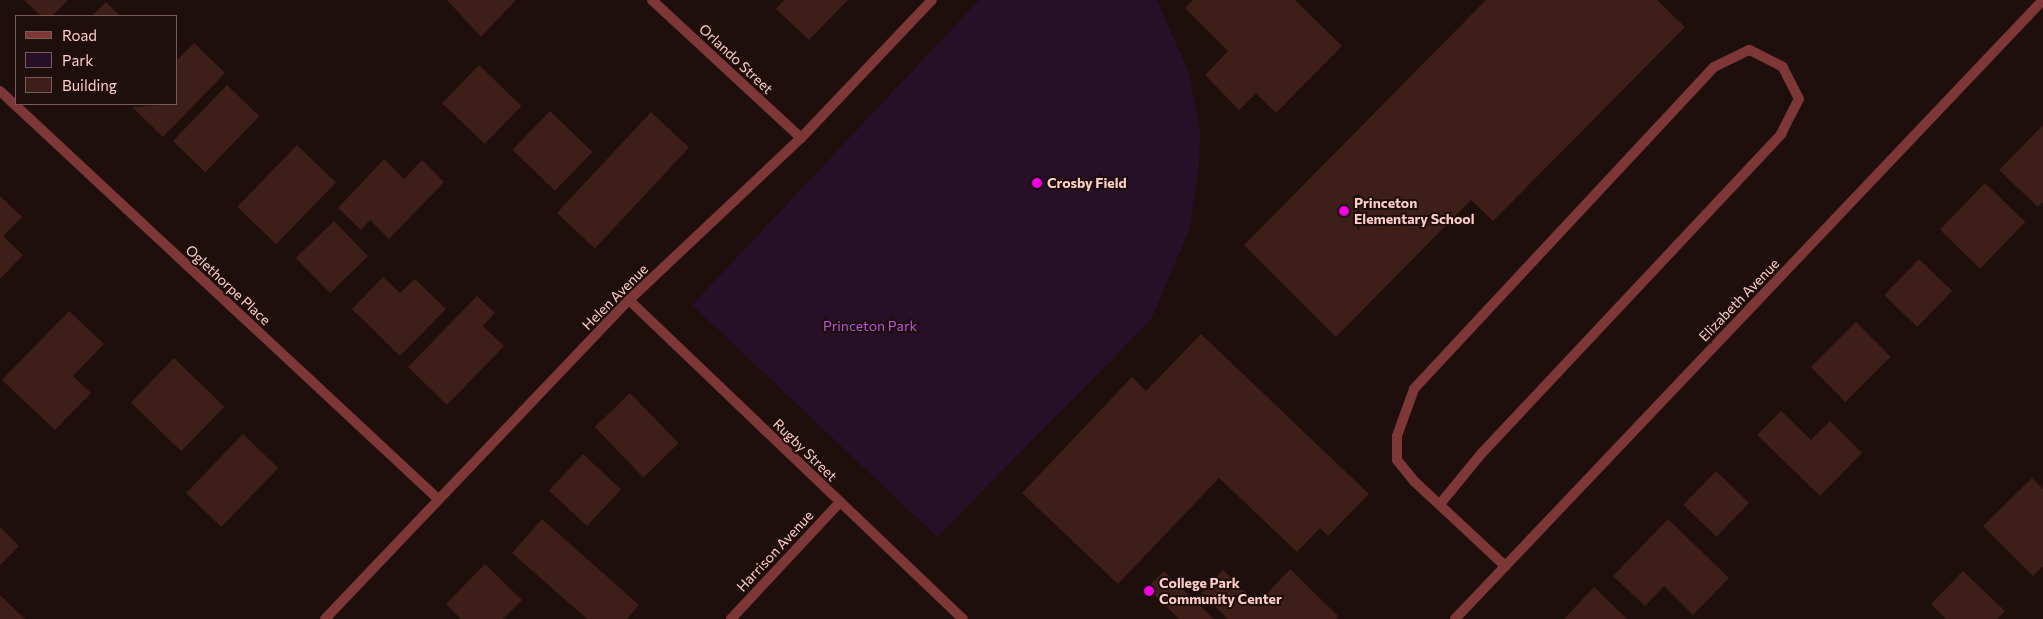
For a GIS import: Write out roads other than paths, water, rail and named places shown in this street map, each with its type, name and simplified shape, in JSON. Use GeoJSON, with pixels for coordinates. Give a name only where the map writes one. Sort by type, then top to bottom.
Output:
{"type":"FeatureCollection","features":[{"type":"Feature","properties":{"kind":"street","name":"Orlando Street"},"geometry":{"type":"LineString","coordinates":[[652,0],[800,138]]}},
{"type":"Feature","properties":{"kind":"street","name":"Helen Avenue"},"geometry":{"type":"LineString","coordinates":[[325,619],[437,498],[629,300],[800,138],[932,0]]}},
{"type":"Feature","properties":{"kind":"street","name":"Elizabeth Avenue"},"geometry":{"type":"LineString","coordinates":[[1455,619],[2043,0]]}},
{"type":"Feature","properties":{"kind":"street"},"geometry":{"type":"LineString","coordinates":[[1440,504],[1481,454],[1782,134],[1799,99],[1783,67],[1749,50],[1714,67],[1414,389],[1397,436],[1397,460],[1440,504],[1505,566]]}},
{"type":"Feature","properties":{"kind":"street","name":"Oglethorpe Place"},"geometry":{"type":"LineString","coordinates":[[0,90],[15,104]]}},
{"type":"Feature","properties":{"kind":"street","name":"Oglethorpe Place"},"geometry":{"type":"LineString","coordinates":[[16,105],[437,498]]}},
{"type":"Feature","properties":{"kind":"street","name":"Rugby Street"},"geometry":{"type":"LineString","coordinates":[[629,300],[963,619]]}},
{"type":"Feature","properties":{"kind":"street","name":"Harrison Avenue"},"geometry":{"type":"LineString","coordinates":[[731,619],[840,502]]}},
{"type":"Feature","properties":{"kind":"place","name":"Crosby Field"},"geometry":{"type":"Point","coordinates":[1037,183]}},
{"type":"Feature","properties":{"kind":"place","name":"Princeton Elementary School"},"geometry":{"type":"Point","coordinates":[1344,211]}},
{"type":"Feature","properties":{"kind":"place","name":"College Park Community Center"},"geometry":{"type":"Point","coordinates":[1149,591]}},
{"type":"Feature","properties":{"kind":"park label","name":"Princeton Park"},"geometry":{"type":"Point","coordinates":[870,326]}}]}
